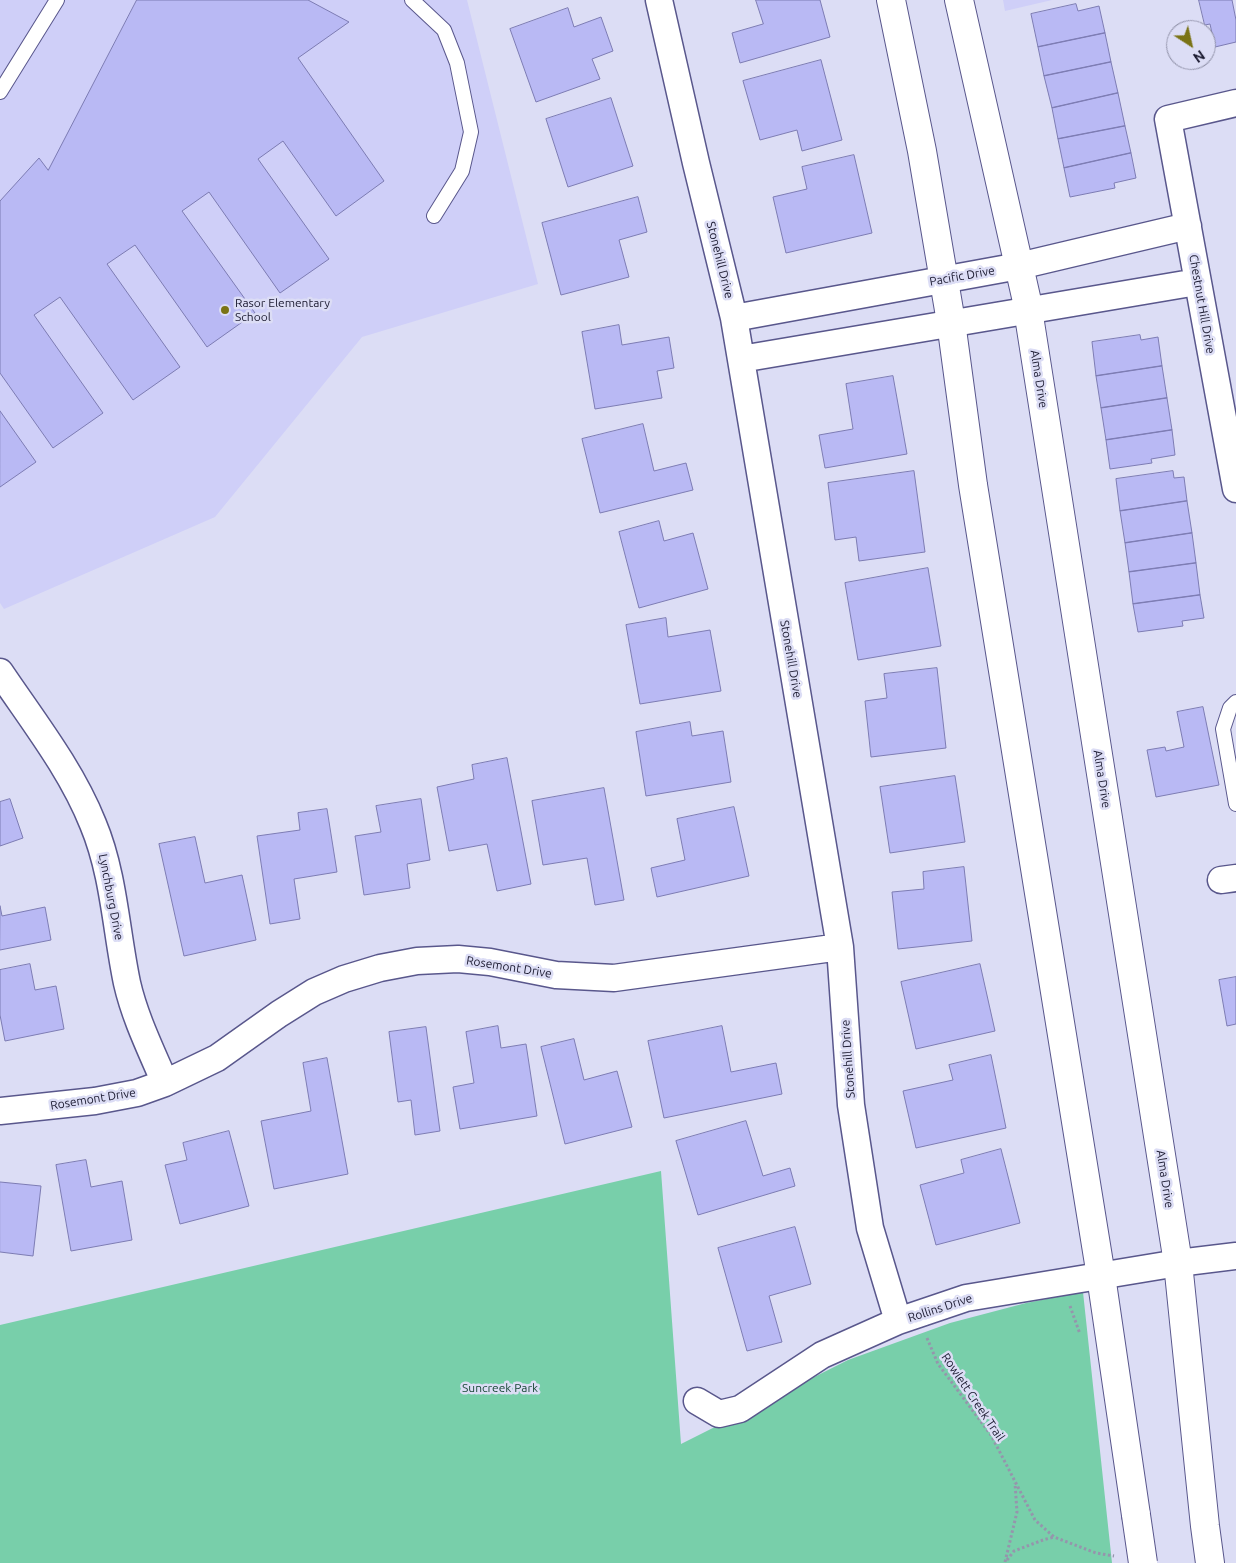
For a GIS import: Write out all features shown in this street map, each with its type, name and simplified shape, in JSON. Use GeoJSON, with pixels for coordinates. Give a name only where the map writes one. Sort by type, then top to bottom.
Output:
{"type":"FeatureCollection","features":[{"type":"Feature","properties":{"kind":"main road"},"geometry":{"type":"LineString","coordinates":[[891,0],[922,151],[951,322],[973,485],[1101,1276],[1136,1515],[1133,1560]]}},
{"type":"Feature","properties":{"kind":"main road","name":"Alma Drive"},"geometry":{"type":"LineString","coordinates":[[959,0],[1028,310],[1178,1263],[1210,1563]]}},
{"type":"Feature","properties":{"kind":"street","name":"Stonehill Drive"},"geometry":{"type":"LineString","coordinates":[[659,0],[734,318],[840,947],[851,1105],[870,1228],[908,1318]]}},
{"type":"Feature","properties":{"kind":"street","name":"Chestnut Hill Drive"},"geometry":{"type":"LineString","coordinates":[[1236,103],[1168,119],[1236,490]]}},
{"type":"Feature","properties":{"kind":"street","name":"Pacific Drive"},"geometry":{"type":"LineString","coordinates":[[734,318],[1019,266],[1188,226]]}},
{"type":"Feature","properties":{"kind":"street"},"geometry":{"type":"LineString","coordinates":[[740,359],[1197,282]]}},
{"type":"Feature","properties":{"kind":"street","name":"Lynchburg Drive"},"geometry":{"type":"LineString","coordinates":[[0,672],[77,790],[93,825],[105,862],[127,984],[135,1013],[165,1083]]}},
{"type":"Feature","properties":{"kind":"street","name":"Rosemont Drive"},"geometry":{"type":"LineString","coordinates":[[0,1111],[95,1101],[137,1093],[165,1083],[217,1058],[279,1014],[314,992],[344,979],[380,968],[418,961],[458,959],[490,962],[556,975],[614,978],[840,947]]}},
{"type":"Feature","properties":{"kind":"street","name":"Rollins Drive"},"geometry":{"type":"LineString","coordinates":[[697,1401],[719,1414],[740,1409],[822,1355],[908,1318],[966,1298],[1178,1263],[1236,1256]]}},
{"type":"Feature","properties":{"kind":"lane"},"geometry":{"type":"LineString","coordinates":[[0,92],[57,0]]}},
{"type":"Feature","properties":{"kind":"lane"},"geometry":{"type":"LineString","coordinates":[[412,0],[444,30],[457,63],[472,132],[462,171],[434,216]]}},
{"type":"Feature","properties":{"kind":"lane"},"geometry":{"type":"LineString","coordinates":[[1236,702],[1230,708],[1223,730],[1236,804]]}},
{"type":"Feature","properties":{"kind":"path"},"geometry":{"type":"LineString","coordinates":[[1061,1305],[1070,1305],[1082,1341]]}},
{"type":"Feature","properties":{"kind":"path","name":"Rowlett Creek Trail"},"geometry":{"type":"LineString","coordinates":[[908,1318],[938,1364],[991,1435],[1035,1520],[1054,1537],[1096,1553],[1133,1560]]}},
{"type":"Feature","properties":{"kind":"path"},"geometry":{"type":"LineString","coordinates":[[1005,1563],[1017,1512],[1014,1480]]}},
{"type":"Feature","properties":{"kind":"path"},"geometry":{"type":"LineString","coordinates":[[1005,1563],[1014,1551],[1054,1537]]}},
{"type":"Feature","properties":{"kind":"shaded area","name":"Rasor Elementary School"},"geometry":{"type":"Polygon","coordinates":[[[0,0],[467,0],[538,284],[362,337],[215,517],[4,609],[0,603],[0,0]]]}},
{"type":"Feature","properties":{"kind":"shaded area"},"geometry":{"type":"Polygon","coordinates":[[[1003,0],[1052,0],[1005,11],[1003,0]]]}},
{"type":"Feature","properties":{"kind":"green space","name":"Suncreek Park"},"geometry":{"type":"Polygon","coordinates":[[[661,1171],[681,1444],[848,1360],[950,1323],[1026,1303],[1083,1292],[1112,1563],[0,1563],[0,1325],[661,1171]]]}},
{"type":"Feature","properties":{"kind":"building"},"geometry":{"type":"Polygon","coordinates":[[[137,0],[308,0],[349,22],[298,58],[384,181],[336,216],[283,141],[258,159],[329,259],[280,293],[209,192],[182,211],[255,313],[207,347],[135,245],[107,264],[180,367],[133,400],[60,297],[34,315],[103,413],[53,448],[0,373],[0,201],[39,158],[48,170],[137,0]]]}},
{"type":"Feature","properties":{"kind":"building"},"geometry":{"type":"Polygon","coordinates":[[[756,0],[820,0],[830,37],[740,63],[732,33],[763,24],[756,0]]]}},
{"type":"Feature","properties":{"kind":"building"},"geometry":{"type":"Polygon","coordinates":[[[1199,0],[1232,0],[1236,20],[1236,42],[1216,47],[1216,20],[1204,20],[1199,0]]]}},
{"type":"Feature","properties":{"kind":"building"},"geometry":{"type":"Polygon","coordinates":[[[1076,4],[1078,11],[1099,6],[1105,33],[1038,47],[1031,14],[1076,4]]]}},
{"type":"Feature","properties":{"kind":"building"},"geometry":{"type":"Polygon","coordinates":[[[568,8],[574,27],[601,17],[613,51],[592,59],[600,79],[536,102],[510,29],[568,8]]]}},
{"type":"Feature","properties":{"kind":"building"},"geometry":{"type":"Polygon","coordinates":[[[1105,33],[1111,62],[1044,76],[1038,47],[1105,33]]]}},
{"type":"Feature","properties":{"kind":"building"},"geometry":{"type":"Polygon","coordinates":[[[821,60],[842,140],[802,151],[797,130],[760,140],[743,81],[821,60]]]}},
{"type":"Feature","properties":{"kind":"building"},"geometry":{"type":"Polygon","coordinates":[[[1111,62],[1118,93],[1052,108],[1044,76],[1111,62]]]}},
{"type":"Feature","properties":{"kind":"building"},"geometry":{"type":"Polygon","coordinates":[[[1118,93],[1125,126],[1058,139],[1052,108],[1118,93]]]}},
{"type":"Feature","properties":{"kind":"building"},"geometry":{"type":"Polygon","coordinates":[[[611,98],[633,166],[568,187],[546,119],[611,98]]]}},
{"type":"Feature","properties":{"kind":"building"},"geometry":{"type":"Polygon","coordinates":[[[1125,126],[1131,153],[1064,168],[1058,139],[1125,126]]]}},
{"type":"Feature","properties":{"kind":"building"},"geometry":{"type":"Polygon","coordinates":[[[1131,153],[1136,178],[1114,183],[1115,188],[1070,197],[1064,168],[1131,153]]]}},
{"type":"Feature","properties":{"kind":"building"},"geometry":{"type":"Polygon","coordinates":[[[854,155],[872,233],[786,253],[773,197],[807,189],[802,167],[854,155]]]}},
{"type":"Feature","properties":{"kind":"building"},"geometry":{"type":"Polygon","coordinates":[[[638,197],[647,232],[619,240],[629,277],[561,295],[542,223],[638,197]]]}},
{"type":"Feature","properties":{"kind":"building"},"geometry":{"type":"Polygon","coordinates":[[[619,325],[622,345],[669,337],[674,368],[657,371],[662,398],[595,409],[582,332],[619,325]]]}},
{"type":"Feature","properties":{"kind":"building"},"geometry":{"type":"Polygon","coordinates":[[[1140,335],[1141,340],[1158,337],[1162,366],[1096,376],[1092,342],[1140,335]]]}},
{"type":"Feature","properties":{"kind":"building"},"geometry":{"type":"Polygon","coordinates":[[[1162,366],[1167,398],[1101,408],[1096,376],[1162,366]]]}},
{"type":"Feature","properties":{"kind":"building"},"geometry":{"type":"Polygon","coordinates":[[[893,376],[907,454],[825,468],[819,435],[853,429],[846,384],[893,376]]]}},
{"type":"Feature","properties":{"kind":"building"},"geometry":{"type":"Polygon","coordinates":[[[1167,398],[1172,430],[1106,440],[1101,408],[1167,398]]]}},
{"type":"Feature","properties":{"kind":"building"},"geometry":{"type":"Polygon","coordinates":[[[0,411],[36,462],[0,487],[0,411]]]}},
{"type":"Feature","properties":{"kind":"building"},"geometry":{"type":"Polygon","coordinates":[[[643,424],[654,471],[686,463],[693,490],[600,513],[582,439],[643,424]]]}},
{"type":"Feature","properties":{"kind":"building"},"geometry":{"type":"Polygon","coordinates":[[[1172,430],[1175,455],[1151,459],[1152,463],[1110,469],[1106,440],[1172,430]]]}},
{"type":"Feature","properties":{"kind":"building"},"geometry":{"type":"Polygon","coordinates":[[[914,471],[925,552],[859,561],[856,537],[835,540],[828,483],[914,471]]]}},
{"type":"Feature","properties":{"kind":"building"},"geometry":{"type":"Polygon","coordinates":[[[1173,471],[1174,478],[1184,477],[1187,501],[1120,511],[1116,479],[1173,471]]]}},
{"type":"Feature","properties":{"kind":"building"},"geometry":{"type":"Polygon","coordinates":[[[1187,501],[1192,533],[1125,543],[1120,511],[1187,501]]]}},
{"type":"Feature","properties":{"kind":"building"},"geometry":{"type":"Polygon","coordinates":[[[659,521],[664,541],[693,533],[708,589],[639,608],[619,532],[659,521]]]}},
{"type":"Feature","properties":{"kind":"building"},"geometry":{"type":"Polygon","coordinates":[[[1192,533],[1196,563],[1129,572],[1125,543],[1192,533]]]}},
{"type":"Feature","properties":{"kind":"building"},"geometry":{"type":"Polygon","coordinates":[[[1196,563],[1200,595],[1133,604],[1129,572],[1196,563]]]}},
{"type":"Feature","properties":{"kind":"building"},"geometry":{"type":"Polygon","coordinates":[[[928,568],[941,646],[858,660],[845,583],[928,568]]]}},
{"type":"Feature","properties":{"kind":"building"},"geometry":{"type":"Polygon","coordinates":[[[1200,595],[1204,618],[1182,621],[1183,626],[1138,632],[1133,604],[1200,595]]]}},
{"type":"Feature","properties":{"kind":"building"},"geometry":{"type":"Polygon","coordinates":[[[666,618],[668,637],[710,630],[721,691],[640,704],[626,625],[666,618]]]}},
{"type":"Feature","properties":{"kind":"building"},"geometry":{"type":"Polygon","coordinates":[[[937,668],[946,748],[871,757],[865,701],[887,698],[884,674],[937,668]]]}},
{"type":"Feature","properties":{"kind":"building"},"geometry":{"type":"Polygon","coordinates":[[[1203,707],[1219,785],[1156,797],[1147,750],[1165,747],[1166,751],[1184,747],[1177,712],[1203,707]]]}},
{"type":"Feature","properties":{"kind":"building"},"geometry":{"type":"Polygon","coordinates":[[[690,722],[692,736],[723,731],[731,782],[646,796],[636,732],[690,722]]]}},
{"type":"Feature","properties":{"kind":"building"},"geometry":{"type":"Polygon","coordinates":[[[507,758],[531,884],[497,891],[487,844],[449,851],[437,787],[474,779],[472,765],[507,758]]]}},
{"type":"Feature","properties":{"kind":"building"},"geometry":{"type":"Polygon","coordinates":[[[955,776],[965,842],[890,853],[880,787],[955,776]]]}},
{"type":"Feature","properties":{"kind":"building"},"geometry":{"type":"Polygon","coordinates":[[[604,788],[624,900],[595,905],[587,858],[543,865],[532,801],[604,788]]]}},
{"type":"Feature","properties":{"kind":"building"},"geometry":{"type":"Polygon","coordinates":[[[10,799],[23,838],[0,846],[0,802],[10,799]]]}},
{"type":"Feature","properties":{"kind":"building"},"geometry":{"type":"Polygon","coordinates":[[[421,799],[430,860],[407,864],[410,888],[364,895],[355,836],[381,832],[376,806],[421,799]]]}},
{"type":"Feature","properties":{"kind":"building"},"geometry":{"type":"Polygon","coordinates":[[[734,807],[749,876],[657,897],[651,868],[685,860],[677,819],[734,807]]]}},
{"type":"Feature","properties":{"kind":"building"},"geometry":{"type":"Polygon","coordinates":[[[327,809],[337,872],[294,879],[300,919],[270,924],[257,836],[300,830],[298,813],[327,809]]]}},
{"type":"Feature","properties":{"kind":"building"},"geometry":{"type":"Polygon","coordinates":[[[195,837],[205,883],[242,875],[256,940],[184,956],[159,844],[195,837]]]}},
{"type":"Feature","properties":{"kind":"building"},"geometry":{"type":"Polygon","coordinates":[[[964,867],[972,941],[898,949],[892,892],[924,889],[923,872],[964,867]]]}},
{"type":"Feature","properties":{"kind":"building"},"geometry":{"type":"Polygon","coordinates":[[[0,906],[2,916],[45,907],[51,940],[0,950],[0,906]]]}},
{"type":"Feature","properties":{"kind":"building"},"geometry":{"type":"Polygon","coordinates":[[[30,964],[35,990],[56,986],[64,1029],[5,1041],[0,1015],[0,970],[30,964]]]}},
{"type":"Feature","properties":{"kind":"building"},"geometry":{"type":"Polygon","coordinates":[[[980,964],[995,1031],[916,1049],[901,982],[980,964]]]}},
{"type":"Feature","properties":{"kind":"building"},"geometry":{"type":"Polygon","coordinates":[[[1236,977],[1236,1024],[1227,1026],[1219,980],[1236,977]]]}},
{"type":"Feature","properties":{"kind":"building"},"geometry":{"type":"Polygon","coordinates":[[[498,1026],[501,1048],[526,1044],[537,1116],[460,1129],[453,1087],[474,1083],[466,1032],[498,1026]]]}},
{"type":"Feature","properties":{"kind":"building"},"geometry":{"type":"Polygon","coordinates":[[[722,1026],[731,1072],[776,1063],[782,1094],[664,1118],[648,1041],[722,1026]]]}},
{"type":"Feature","properties":{"kind":"building"},"geometry":{"type":"Polygon","coordinates":[[[426,1027],[440,1131],[415,1135],[411,1100],[398,1102],[389,1032],[426,1027]]]}},
{"type":"Feature","properties":{"kind":"building"},"geometry":{"type":"Polygon","coordinates":[[[574,1039],[584,1080],[617,1071],[632,1127],[565,1144],[541,1047],[574,1039]]]}},
{"type":"Feature","properties":{"kind":"building"},"geometry":{"type":"Polygon","coordinates":[[[991,1055],[1006,1128],[916,1148],[903,1091],[953,1080],[949,1065],[991,1055]]]}},
{"type":"Feature","properties":{"kind":"building"},"geometry":{"type":"Polygon","coordinates":[[[327,1058],[348,1174],[274,1189],[261,1121],[311,1111],[303,1063],[327,1058]]]}},
{"type":"Feature","properties":{"kind":"building"},"geometry":{"type":"Polygon","coordinates":[[[746,1121],[763,1176],[790,1168],[795,1186],[698,1215],[676,1141],[746,1121]]]}},
{"type":"Feature","properties":{"kind":"building"},"geometry":{"type":"Polygon","coordinates":[[[229,1131],[249,1206],[180,1224],[165,1165],[187,1160],[183,1143],[229,1131]]]}},
{"type":"Feature","properties":{"kind":"building"},"geometry":{"type":"Polygon","coordinates":[[[1001,1149],[1020,1223],[936,1245],[920,1185],[964,1173],[961,1160],[1001,1149]]]}},
{"type":"Feature","properties":{"kind":"building"},"geometry":{"type":"Polygon","coordinates":[[[86,1160],[91,1187],[122,1181],[132,1240],[71,1251],[56,1165],[86,1160]]]}},
{"type":"Feature","properties":{"kind":"building"},"geometry":{"type":"Polygon","coordinates":[[[0,1182],[41,1186],[33,1256],[0,1252],[0,1182]]]}},
{"type":"Feature","properties":{"kind":"building"},"geometry":{"type":"Polygon","coordinates":[[[795,1227],[811,1284],[769,1296],[782,1342],[747,1351],[718,1248],[795,1227]]]}},
{"type":"Feature","properties":{"kind":"place","name":"Rasor Elementary School"},"geometry":{"type":"Point","coordinates":[225,310]}}]}
